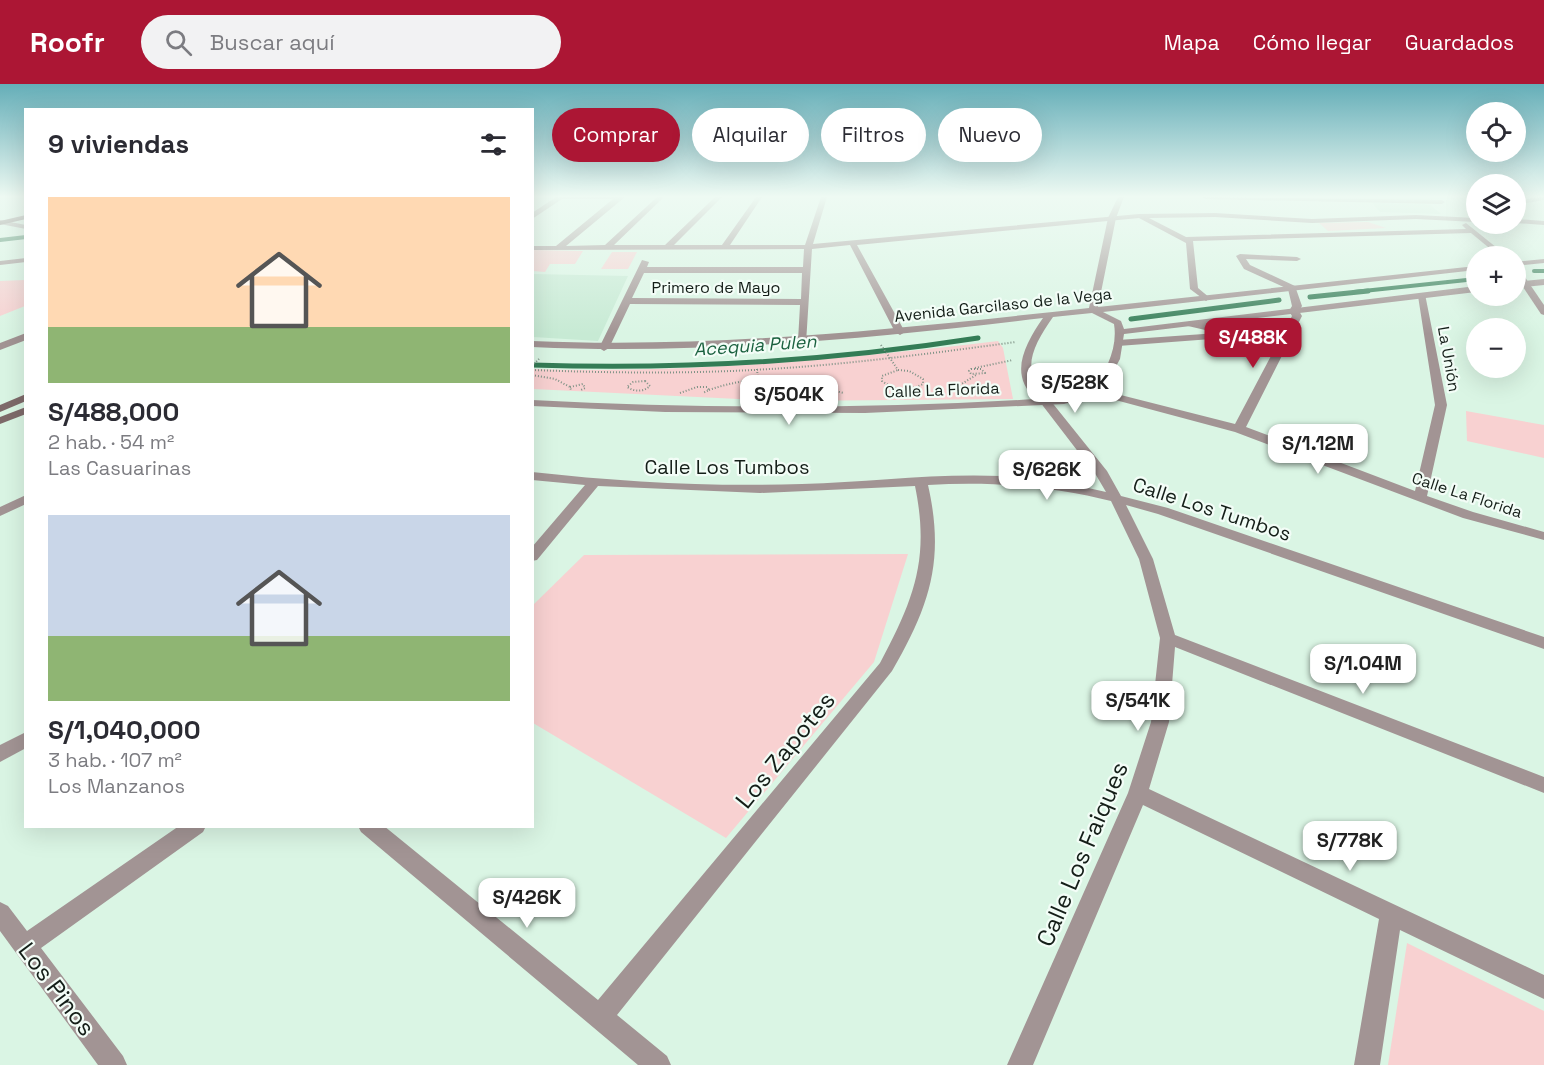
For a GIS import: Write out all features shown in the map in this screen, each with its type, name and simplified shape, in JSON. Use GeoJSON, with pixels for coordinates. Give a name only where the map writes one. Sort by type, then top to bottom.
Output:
{"type":"FeatureCollection","features":[{"type":"Feature","properties":{"kind":"main road"},"geometry":{"type":"LineString","coordinates":[[0,409],[24,398]]}},
{"type":"Feature","properties":{"kind":"main road"},"geometry":{"type":"LineString","coordinates":[[0,421],[24,411]]}},
{"type":"Feature","properties":{"kind":"street"},"geometry":{"type":"LineString","coordinates":[[558,248],[564,243]]}},
{"type":"Feature","properties":{"kind":"street"},"geometry":{"type":"LineString","coordinates":[[606,249],[613,243]]}},
{"type":"Feature","properties":{"kind":"street"},"geometry":{"type":"LineString","coordinates":[[666,249],[672,243]]}},
{"type":"Feature","properties":{"kind":"street"},"geometry":{"type":"LineString","coordinates":[[724,248],[728,243]]}},
{"type":"Feature","properties":{"kind":"street"},"geometry":{"type":"LineString","coordinates":[[803,341],[809,243]]}},
{"type":"Feature","properties":{"kind":"street"},"geometry":{"type":"LineString","coordinates":[[534,248],[808,247],[865,243]]}},
{"type":"Feature","properties":{"kind":"street"},"geometry":{"type":"LineString","coordinates":[[1097,392],[1111,367],[1119,337],[1114,320],[1093,310],[1107,243]]}},
{"type":"Feature","properties":{"kind":"street"},"geometry":{"type":"LineString","coordinates":[[1191,243],[1194,290],[1206,298]]}},
{"type":"Feature","properties":{"kind":"street"},"geometry":{"type":"LineString","coordinates":[[853,244],[900,332]]}},
{"type":"Feature","properties":{"kind":"street"},"geometry":{"type":"LineString","coordinates":[[604,348],[628,301],[650,249]]}},
{"type":"Feature","properties":{"kind":"street"},"geometry":{"type":"LineString","coordinates":[[1247,267],[1299,262],[1297,259],[1240,256],[1247,267],[1292,288],[1297,306],[1294,311]]}},
{"type":"Feature","properties":{"kind":"street"},"geometry":{"type":"LineString","coordinates":[[0,263],[24,260]]}},
{"type":"Feature","properties":{"kind":"street"},"geometry":{"type":"LineString","coordinates":[[1526,263],[1544,261]]}},
{"type":"Feature","properties":{"kind":"street","name":"Avenida Garcilaso de la Vega"},"geometry":{"type":"LineString","coordinates":[[534,344],[604,348],[720,346],[803,341],[1466,269]]}},
{"type":"Feature","properties":{"kind":"street"},"geometry":{"type":"LineString","coordinates":[[641,270],[806,270]]}},
{"type":"Feature","properties":{"kind":"street"},"geometry":{"type":"LineString","coordinates":[[1526,284],[1544,282]]}},
{"type":"Feature","properties":{"kind":"street"},"geometry":{"type":"LineString","coordinates":[[1119,337],[1149,328],[1466,291]]}},
{"type":"Feature","properties":{"kind":"street"},"geometry":{"type":"LineString","coordinates":[[1526,291],[1544,312]]}},
{"type":"Feature","properties":{"kind":"street","name":"La Unión"},"geometry":{"type":"LineString","coordinates":[[1420,498],[1441,405],[1422,296]]}},
{"type":"Feature","properties":{"kind":"street","name":"Primero de Mayo"},"geometry":{"type":"LineString","coordinates":[[628,301],[804,302]]}},
{"type":"Feature","properties":{"kind":"street"},"geometry":{"type":"LineString","coordinates":[[1239,429],[1297,316],[1294,311]]}},
{"type":"Feature","properties":{"kind":"street"},"geometry":{"type":"LineString","coordinates":[[1046,402],[1031,388],[1026,378],[1034,340],[1050,315]]}},
{"type":"Feature","properties":{"kind":"street"},"geometry":{"type":"LineString","coordinates":[[3,346],[24,337]]}},
{"type":"Feature","properties":{"kind":"street"},"geometry":{"type":"LineString","coordinates":[[3,346],[24,347]]}},
{"type":"Feature","properties":{"kind":"street","name":"Calle La Florida"},"geometry":{"type":"LineString","coordinates":[[534,403],[704,411],[808,411],[1046,402],[1077,398],[1097,392],[1239,429],[1468,515],[1544,536]]}},
{"type":"Feature","properties":{"kind":"street","name":"Calle Los Faiques"},"geometry":{"type":"LineString","coordinates":[[1020,1065],[1138,794],[1160,722],[1168,638],[1160,601],[1146,559],[1116,498],[1102,474],[1046,402]]}},
{"type":"Feature","properties":{"kind":"street","name":"Calle Los Tumbos"},"geometry":{"type":"LineString","coordinates":[[534,476],[594,483],[742,489],[967,479],[1026,481],[1116,498],[1163,511],[1544,643]]}},
{"type":"Feature","properties":{"kind":"street","name":"Los Zapotes"},"geometry":{"type":"LineString","coordinates":[[601,1016],[886,667],[911,620],[927,570],[929,529],[921,482]]}},
{"type":"Feature","properties":{"kind":"street"},"geometry":{"type":"LineString","coordinates":[[534,554],[557,530],[594,483]]}},
{"type":"Feature","properties":{"kind":"street"},"geometry":{"type":"LineString","coordinates":[[0,512],[24,500]]}},
{"type":"Feature","properties":{"kind":"street"},"geometry":{"type":"LineString","coordinates":[[1168,638],[1544,785]]}},
{"type":"Feature","properties":{"kind":"street"},"geometry":{"type":"LineString","coordinates":[[0,754],[24,740]]}},
{"type":"Feature","properties":{"kind":"street"},"geometry":{"type":"LineString","coordinates":[[1138,794],[1544,987]]}},
{"type":"Feature","properties":{"kind":"street"},"geometry":{"type":"LineString","coordinates":[[25,946],[193,828]]}},
{"type":"Feature","properties":{"kind":"street"},"geometry":{"type":"LineString","coordinates":[[370,828],[658,1065]]}},
{"type":"Feature","properties":{"kind":"street","name":"Los Pinos"},"geometry":{"type":"LineString","coordinates":[[0,913],[114,1065]]}},
{"type":"Feature","properties":{"kind":"street"},"geometry":{"type":"LineString","coordinates":[[1367,1065],[1391,914]]}},
{"type":"Feature","properties":{"kind":"lane"},"geometry":{"type":"LineString","coordinates":[[1191,324],[1220,330],[1293,323]]}},
{"type":"Feature","properties":{"kind":"lane"},"geometry":{"type":"LineString","coordinates":[[1149,328],[1179,338]]}},
{"type":"Feature","properties":{"kind":"lane"},"geometry":{"type":"LineString","coordinates":[[1119,337],[1179,338],[1225,334],[1220,330]]}},
{"type":"Feature","properties":{"kind":"path"},"geometry":{"type":"LineString","coordinates":[[534,370],[641,373],[758,369],[1034,340]]}},
{"type":"Feature","properties":{"kind":"path"},"geometry":{"type":"LineString","coordinates":[[883,348],[898,370],[918,374],[923,379],[923,384],[907,389],[886,385],[882,381],[882,376],[898,370]]}},
{"type":"Feature","properties":{"kind":"path"},"geometry":{"type":"LineString","coordinates":[[534,367],[538,360]]}},
{"type":"Feature","properties":{"kind":"path"},"geometry":{"type":"LineString","coordinates":[[975,368],[985,371],[985,373],[976,375],[969,371],[975,368],[1001,361],[1028,360]]}},
{"type":"Feature","properties":{"kind":"path"},"geometry":{"type":"LineString","coordinates":[[758,369],[759,388]]}},
{"type":"Feature","properties":{"kind":"path"},"geometry":{"type":"LineString","coordinates":[[534,371],[570,387],[569,389],[576,391],[586,386],[579,384],[570,387]]}},
{"type":"Feature","properties":{"kind":"path"},"geometry":{"type":"LineString","coordinates":[[639,381],[641,373]]}},
{"type":"Feature","properties":{"kind":"path"},"geometry":{"type":"LineString","coordinates":[[709,390],[728,384],[758,380],[790,383],[822,394],[830,392],[825,387],[815,388],[814,391]]}},
{"type":"Feature","properties":{"kind":"path"},"geometry":{"type":"LineString","coordinates":[[639,381],[649,383],[648,388],[639,391],[629,389],[629,384],[639,381]]}},
{"type":"Feature","properties":{"kind":"shaded area"},"geometry":{"type":"Polygon","coordinates":[[[534,250],[583,251],[575,264],[550,264],[545,272],[534,271],[534,250]]]}},
{"type":"Feature","properties":{"kind":"shaded area"},"geometry":{"type":"Polygon","coordinates":[[[612,252],[637,252],[628,269],[601,269],[612,252]]]}},
{"type":"Feature","properties":{"kind":"shaded area"},"geometry":{"type":"Polygon","coordinates":[[[534,274],[628,276],[598,341],[534,337],[534,274]]]}},
{"type":"Feature","properties":{"kind":"shaded area"},"geometry":{"type":"Polygon","coordinates":[[[24,280],[24,306],[0,316],[0,281],[24,280]]]}},
{"type":"Feature","properties":{"kind":"shaded area"},"geometry":{"type":"Polygon","coordinates":[[[998,341],[1003,348],[1013,399],[780,401],[534,389],[534,369],[707,367],[882,354],[998,341]]]}},
{"type":"Feature","properties":{"kind":"shaded area"},"geometry":{"type":"Polygon","coordinates":[[[1466,411],[1544,425],[1544,458],[1467,441],[1466,411]]]}},
{"type":"Feature","properties":{"kind":"shaded area"},"geometry":{"type":"Polygon","coordinates":[[[908,554],[874,662],[726,838],[534,724],[534,604],[584,555],[908,554]]]}},
{"type":"Feature","properties":{"kind":"shaded area"},"geometry":{"type":"Polygon","coordinates":[[[1407,943],[1544,1011],[1544,1065],[1388,1065],[1407,943]]]}},
{"type":"Feature","properties":{"kind":"waterway","name":"Acequia Pulen"},"geometry":{"type":"LineString","coordinates":[[1534,271],[1544,271]]}},
{"type":"Feature","properties":{"kind":"waterway","name":"Acequia Pulen"},"geometry":{"type":"LineString","coordinates":[[1354,292],[1466,280]]}},
{"type":"Feature","properties":{"kind":"waterway","name":"Acequia Pulen"},"geometry":{"type":"LineString","coordinates":[[1310,297],[1368,291]]}},
{"type":"Feature","properties":{"kind":"waterway","name":"Acequia Pulen"},"geometry":{"type":"LineString","coordinates":[[1131,319],[1279,300]]}},
{"type":"Feature","properties":{"kind":"waterway","name":"Acequia Pulen"},"geometry":{"type":"LineString","coordinates":[[534,365],[644,366],[756,362],[867,353],[978,338]]}}]}
